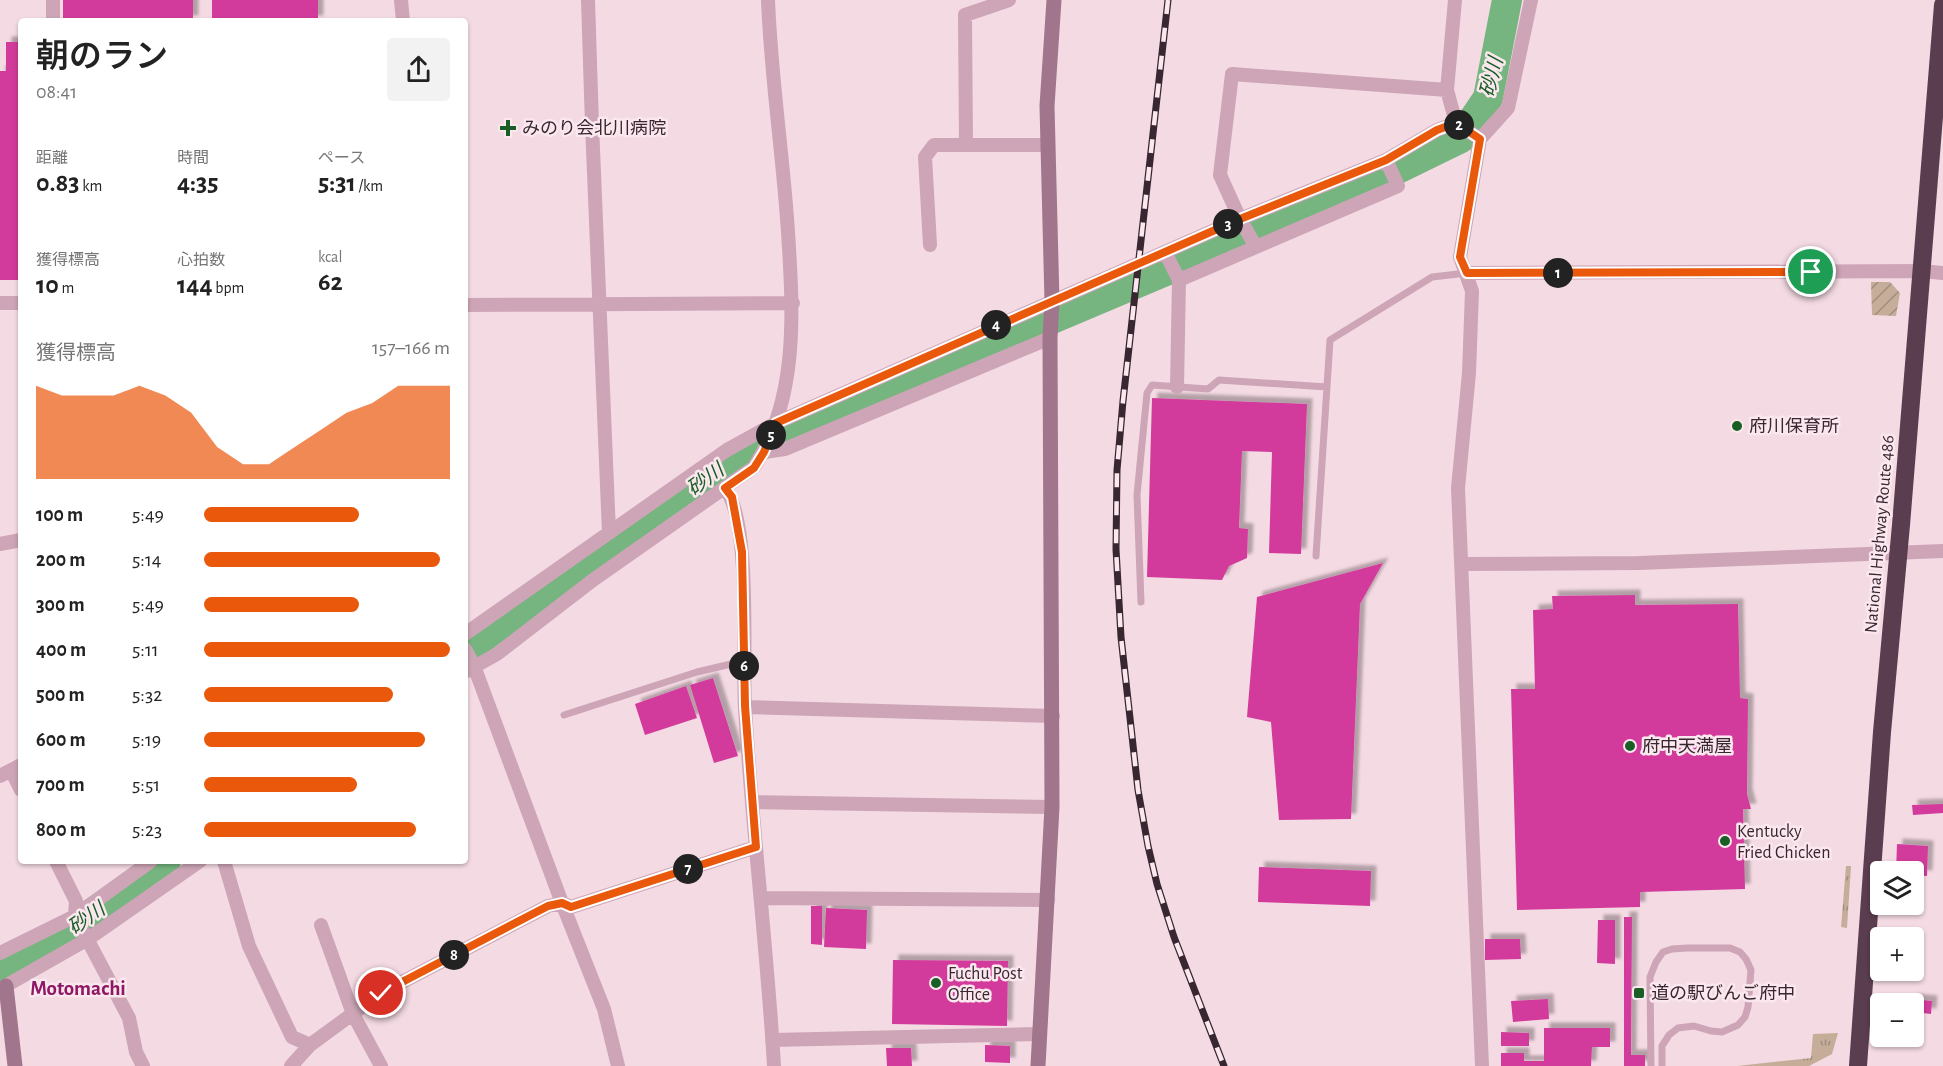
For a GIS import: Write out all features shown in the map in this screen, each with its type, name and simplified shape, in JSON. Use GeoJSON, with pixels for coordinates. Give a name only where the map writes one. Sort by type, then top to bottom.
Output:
{"type":"FeatureCollection","features":[{"type":"Feature","properties":{"kind":"highway","name":"National Highway Route 486"},"geometry":{"type":"LineString","coordinates":[[1858,1066],[1897,553],[1943,5]]}},
{"type":"Feature","properties":{"kind":"street"},"geometry":{"type":"LineString","coordinates":[[53,0],[53,18]]}},
{"type":"Feature","properties":{"kind":"street"},"geometry":{"type":"LineString","coordinates":[[402,0],[403,18]]}},
{"type":"Feature","properties":{"kind":"street"},"geometry":{"type":"LineString","coordinates":[[588,0],[609,533]]}},
{"type":"Feature","properties":{"kind":"street"},"geometry":{"type":"LineString","coordinates":[[618,1066],[604,1009],[470,669],[496,654],[593,580],[754,468],[764,452],[776,423],[792,342],[793,303],[785,184],[770,48],[768,0]]}},
{"type":"Feature","properties":{"kind":"street"},"geometry":{"type":"LineString","coordinates":[[966,145],[965,15],[1009,0]]}},
{"type":"Feature","properties":{"kind":"street"},"geometry":{"type":"LineString","coordinates":[[1038,1066],[1052,807],[1053,716],[1050,338],[1052,301],[1047,106],[1054,0],[1046,0]]}},
{"type":"Feature","properties":{"kind":"street"},"geometry":{"type":"LineString","coordinates":[[1455,0],[1447,90],[1456,123],[1480,139]]}},
{"type":"Feature","properties":{"kind":"street"},"geometry":{"type":"LineString","coordinates":[[1482,1066],[1458,488],[1469,374],[1472,291],[1460,257],[1480,139],[1508,108],[1531,0]]}},
{"type":"Feature","properties":{"kind":"street"},"geometry":{"type":"LineString","coordinates":[[1256,247],[1220,175],[1232,74],[1447,90]]}},
{"type":"Feature","properties":{"kind":"street"},"geometry":{"type":"LineString","coordinates":[[468,632],[728,450],[776,423],[1240,219],[1386,160],[1437,130],[1456,123]]}},
{"type":"Feature","properties":{"kind":"street"},"geometry":{"type":"LineString","coordinates":[[930,245],[925,157],[934,145],[1048,145]]}},
{"type":"Feature","properties":{"kind":"street"},"geometry":{"type":"LineString","coordinates":[[1179,280],[1398,186],[1386,160]]}},
{"type":"Feature","properties":{"kind":"street"},"geometry":{"type":"LineString","coordinates":[[1165,252],[1179,280],[1177,387]]}},
{"type":"Feature","properties":{"kind":"street"},"geometry":{"type":"LineString","coordinates":[[1467,273],[1921,271],[1943,273]]}},
{"type":"Feature","properties":{"kind":"street"},"geometry":{"type":"LineString","coordinates":[[0,303],[18,303]]}},
{"type":"Feature","properties":{"kind":"street"},"geometry":{"type":"LineString","coordinates":[[468,305],[793,303]]}},
{"type":"Feature","properties":{"kind":"street"},"geometry":{"type":"LineString","coordinates":[[764,452],[785,449],[1050,338]]}},
{"type":"Feature","properties":{"kind":"street"},"geometry":{"type":"LineString","coordinates":[[725,488],[732,497],[742,552],[745,706],[774,1066]]}},
{"type":"Feature","properties":{"kind":"street"},"geometry":{"type":"LineString","coordinates":[[0,544],[18,541]]}},
{"type":"Feature","properties":{"kind":"street"},"geometry":{"type":"LineString","coordinates":[[1462,564],[1639,563],[1943,550]]}},
{"type":"Feature","properties":{"kind":"street"},"geometry":{"type":"LineString","coordinates":[[745,706],[1053,716]]}},
{"type":"Feature","properties":{"kind":"street"},"geometry":{"type":"LineString","coordinates":[[11,770],[18,784]]}},
{"type":"Feature","properties":{"kind":"street"},"geometry":{"type":"LineString","coordinates":[[753,802],[1052,807]]}},
{"type":"Feature","properties":{"kind":"street"},"geometry":{"type":"LineString","coordinates":[[291,1066],[310,1045],[381,993],[548,906],[562,903],[571,907],[756,847]]}},
{"type":"Feature","properties":{"kind":"street"},"geometry":{"type":"LineString","coordinates":[[58,864],[76,901],[75,916],[129,1018],[136,1052],[143,1066]]}},
{"type":"Feature","properties":{"kind":"street"},"geometry":{"type":"LineString","coordinates":[[0,953],[75,916],[147,864]]}},
{"type":"Feature","properties":{"kind":"street"},"geometry":{"type":"LineString","coordinates":[[15,1066],[3,987],[88,939],[196,864]]}},
{"type":"Feature","properties":{"kind":"street"},"geometry":{"type":"LineString","coordinates":[[225,864],[249,946],[292,1037],[310,1045]]}},
{"type":"Feature","properties":{"kind":"street"},"geometry":{"type":"LineString","coordinates":[[761,898],[1048,900]]}},
{"type":"Feature","properties":{"kind":"street"},"geometry":{"type":"LineString","coordinates":[[321,925],[353,1014],[381,1066]]}},
{"type":"Feature","properties":{"kind":"street"},"geometry":{"type":"LineString","coordinates":[[772,1040],[1040,1034]]}},
{"type":"Feature","properties":{"kind":"lane"},"geometry":{"type":"LineString","coordinates":[[1316,556],[1330,340],[1432,277],[1467,273]]}},
{"type":"Feature","properties":{"kind":"lane"},"geometry":{"type":"LineString","coordinates":[[1141,602],[1137,495],[1147,393],[1152,385],[1208,389],[1219,380],[1327,387]]}},
{"type":"Feature","properties":{"kind":"lane"},"geometry":{"type":"LineString","coordinates":[[564,715],[697,672],[744,661]]}},
{"type":"Feature","properties":{"kind":"lane"},"geometry":{"type":"LineString","coordinates":[[1651,1066],[1650,977],[1663,952],[1671,948],[1730,948],[1740,952],[1751,970],[1745,1017],[1738,1025],[1722,1032],[1694,1026],[1678,1028],[1669,1035],[1662,1046],[1662,1066]]}},
{"type":"Feature","properties":{"kind":"green space"},"geometry":{"type":"Polygon","coordinates":[[[1871,282],[1890,282],[1900,293],[1896,316],[1872,315],[1871,282]]]}},
{"type":"Feature","properties":{"kind":"green space"},"geometry":{"type":"Polygon","coordinates":[[[1846,866],[1851,866],[1847,928],[1841,927],[1846,866]]]}},
{"type":"Feature","properties":{"kind":"green space"},"geometry":{"type":"Polygon","coordinates":[[[1838,1033],[1832,1054],[1809,1066],[1737,1066],[1811,1058],[1813,1034],[1838,1033]]]}},
{"type":"Feature","properties":{"kind":"building"},"geometry":{"type":"Polygon","coordinates":[[[63,0],[193,0],[193,18],[63,18],[63,0]]]}},
{"type":"Feature","properties":{"kind":"building"},"geometry":{"type":"Polygon","coordinates":[[[212,0],[318,0],[318,18],[212,18],[212,0]]]}},
{"type":"Feature","properties":{"kind":"building"},"geometry":{"type":"Polygon","coordinates":[[[6,42],[18,42],[18,280],[0,280],[0,71],[6,71],[6,42]]]}},
{"type":"Feature","properties":{"kind":"building"},"geometry":{"type":"Polygon","coordinates":[[[1152,398],[1307,404],[1301,554],[1269,553],[1272,452],[1242,451],[1239,528],[1248,529],[1247,558],[1229,566],[1222,580],[1147,577],[1152,398]]]}},
{"type":"Feature","properties":{"kind":"building"},"geometry":{"type":"Polygon","coordinates":[[[1383,563],[1360,604],[1351,819],[1279,820],[1271,722],[1247,717],[1257,597],[1383,563]]]}},
{"type":"Feature","properties":{"kind":"building","name":"府中天満屋"},"geometry":{"type":"Polygon","coordinates":[[[1635,595],[1635,605],[1738,604],[1740,698],[1748,699],[1747,794],[1751,809],[1743,809],[1745,889],[1640,892],[1640,907],[1517,910],[1511,689],[1535,689],[1533,610],[1553,609],[1552,596],[1635,595]]]}},
{"type":"Feature","properties":{"kind":"building"},"geometry":{"type":"Polygon","coordinates":[[[713,678],[738,756],[714,763],[690,685],[713,678]]]}},
{"type":"Feature","properties":{"kind":"building"},"geometry":{"type":"Polygon","coordinates":[[[686,686],[697,718],[645,735],[635,704],[686,686]]]}},
{"type":"Feature","properties":{"kind":"building"},"geometry":{"type":"Polygon","coordinates":[[[1943,804],[1943,813],[1913,815],[1912,805],[1943,804]]]}},
{"type":"Feature","properties":{"kind":"building"},"geometry":{"type":"Polygon","coordinates":[[[1897,844],[1928,846],[1927,876],[1924,876],[1924,861],[1896,861],[1897,844]]]}},
{"type":"Feature","properties":{"kind":"building"},"geometry":{"type":"Polygon","coordinates":[[[1259,867],[1371,871],[1370,906],[1258,902],[1259,867]]]}},
{"type":"Feature","properties":{"kind":"building"},"geometry":{"type":"Polygon","coordinates":[[[811,906],[822,906],[822,945],[811,944],[811,906]]]}},
{"type":"Feature","properties":{"kind":"building"},"geometry":{"type":"Polygon","coordinates":[[[826,908],[867,910],[866,949],[824,947],[826,908]]]}},
{"type":"Feature","properties":{"kind":"building"},"geometry":{"type":"Polygon","coordinates":[[[1624,917],[1632,917],[1631,1055],[1645,1055],[1645,1066],[1624,1066],[1624,917]]]}},
{"type":"Feature","properties":{"kind":"building"},"geometry":{"type":"Polygon","coordinates":[[[1598,920],[1615,920],[1615,964],[1597,963],[1598,920]]]}},
{"type":"Feature","properties":{"kind":"building"},"geometry":{"type":"Polygon","coordinates":[[[1485,939],[1520,939],[1521,959],[1485,960],[1485,939]]]}},
{"type":"Feature","properties":{"kind":"building"},"geometry":{"type":"Polygon","coordinates":[[[893,960],[1008,961],[1007,1026],[892,1024],[893,960]]]}},
{"type":"Feature","properties":{"kind":"building"},"geometry":{"type":"Polygon","coordinates":[[[1548,999],[1549,1019],[1513,1022],[1511,1001],[1548,999]]]}},
{"type":"Feature","properties":{"kind":"building"},"geometry":{"type":"Polygon","coordinates":[[[1924,1000],[1932,1001],[1931,1014],[1924,1013],[1924,1000]]]}},
{"type":"Feature","properties":{"kind":"building"},"geometry":{"type":"Polygon","coordinates":[[[1544,1028],[1610,1028],[1610,1047],[1592,1047],[1591,1066],[1501,1066],[1501,1053],[1524,1053],[1524,1061],[1544,1061],[1544,1028]]]}},
{"type":"Feature","properties":{"kind":"building"},"geometry":{"type":"Polygon","coordinates":[[[1501,1032],[1529,1033],[1529,1046],[1501,1046],[1501,1032]]]}},
{"type":"Feature","properties":{"kind":"building"},"geometry":{"type":"Polygon","coordinates":[[[985,1045],[1010,1046],[1010,1063],[985,1062],[985,1045]]]}},
{"type":"Feature","properties":{"kind":"building"},"geometry":{"type":"Polygon","coordinates":[[[886,1048],[911,1048],[912,1066],[887,1066],[886,1048]]]}},
{"type":"Feature","properties":{"kind":"waterway","name":"砂川"},"geometry":{"type":"LineString","coordinates":[[468,648],[729,462],[792,429],[1336,199],[1461,138],[1488,98],[1507,0]]}},
{"type":"Feature","properties":{"kind":"waterway","name":"砂川"},"geometry":{"type":"LineString","coordinates":[[0,966],[63,934],[162,864]]}},
{"type":"Feature","properties":{"kind":"railway"},"geometry":{"type":"LineString","coordinates":[[1168,0],[1123,401],[1117,470],[1116,549],[1121,637],[1138,790],[1148,846],[1174,937],[1224,1066]]}},
{"type":"Feature","properties":{"kind":"place","name":"みのり会北川病院"},"geometry":{"type":"Point","coordinates":[508,128]}},
{"type":"Feature","properties":{"kind":"place","name":"府川保育所"},"geometry":{"type":"Point","coordinates":[1737,426]}},
{"type":"Feature","properties":{"kind":"place","name":"府中天満屋"},"geometry":{"type":"Point","coordinates":[1630,746]}},
{"type":"Feature","properties":{"kind":"place","name":"Kentucky Fried Chicken"},"geometry":{"type":"Point","coordinates":[1725,841]}},
{"type":"Feature","properties":{"kind":"place","name":"Fuchu Post Office"},"geometry":{"type":"Point","coordinates":[936,983]}},
{"type":"Feature","properties":{"kind":"place","name":"道の駅びんご府中"},"geometry":{"type":"Point","coordinates":[1639,993]}},
{"type":"Feature","properties":{"kind":"district","name":"Motomachi"},"geometry":{"type":"Point","coordinates":[78,988]}},
{"type":"Feature","properties":{"kind":"route"},"geometry":{"type":"LineString","coordinates":[[381,993],[548,906],[562,903],[571,907],[756,847],[745,706],[742,552],[732,497],[725,488],[754,468],[764,452],[776,423],[1240,219],[1386,160],[1437,130],[1456,123],[1480,139],[1460,257],[1467,273],[1811,272]]}}]}
